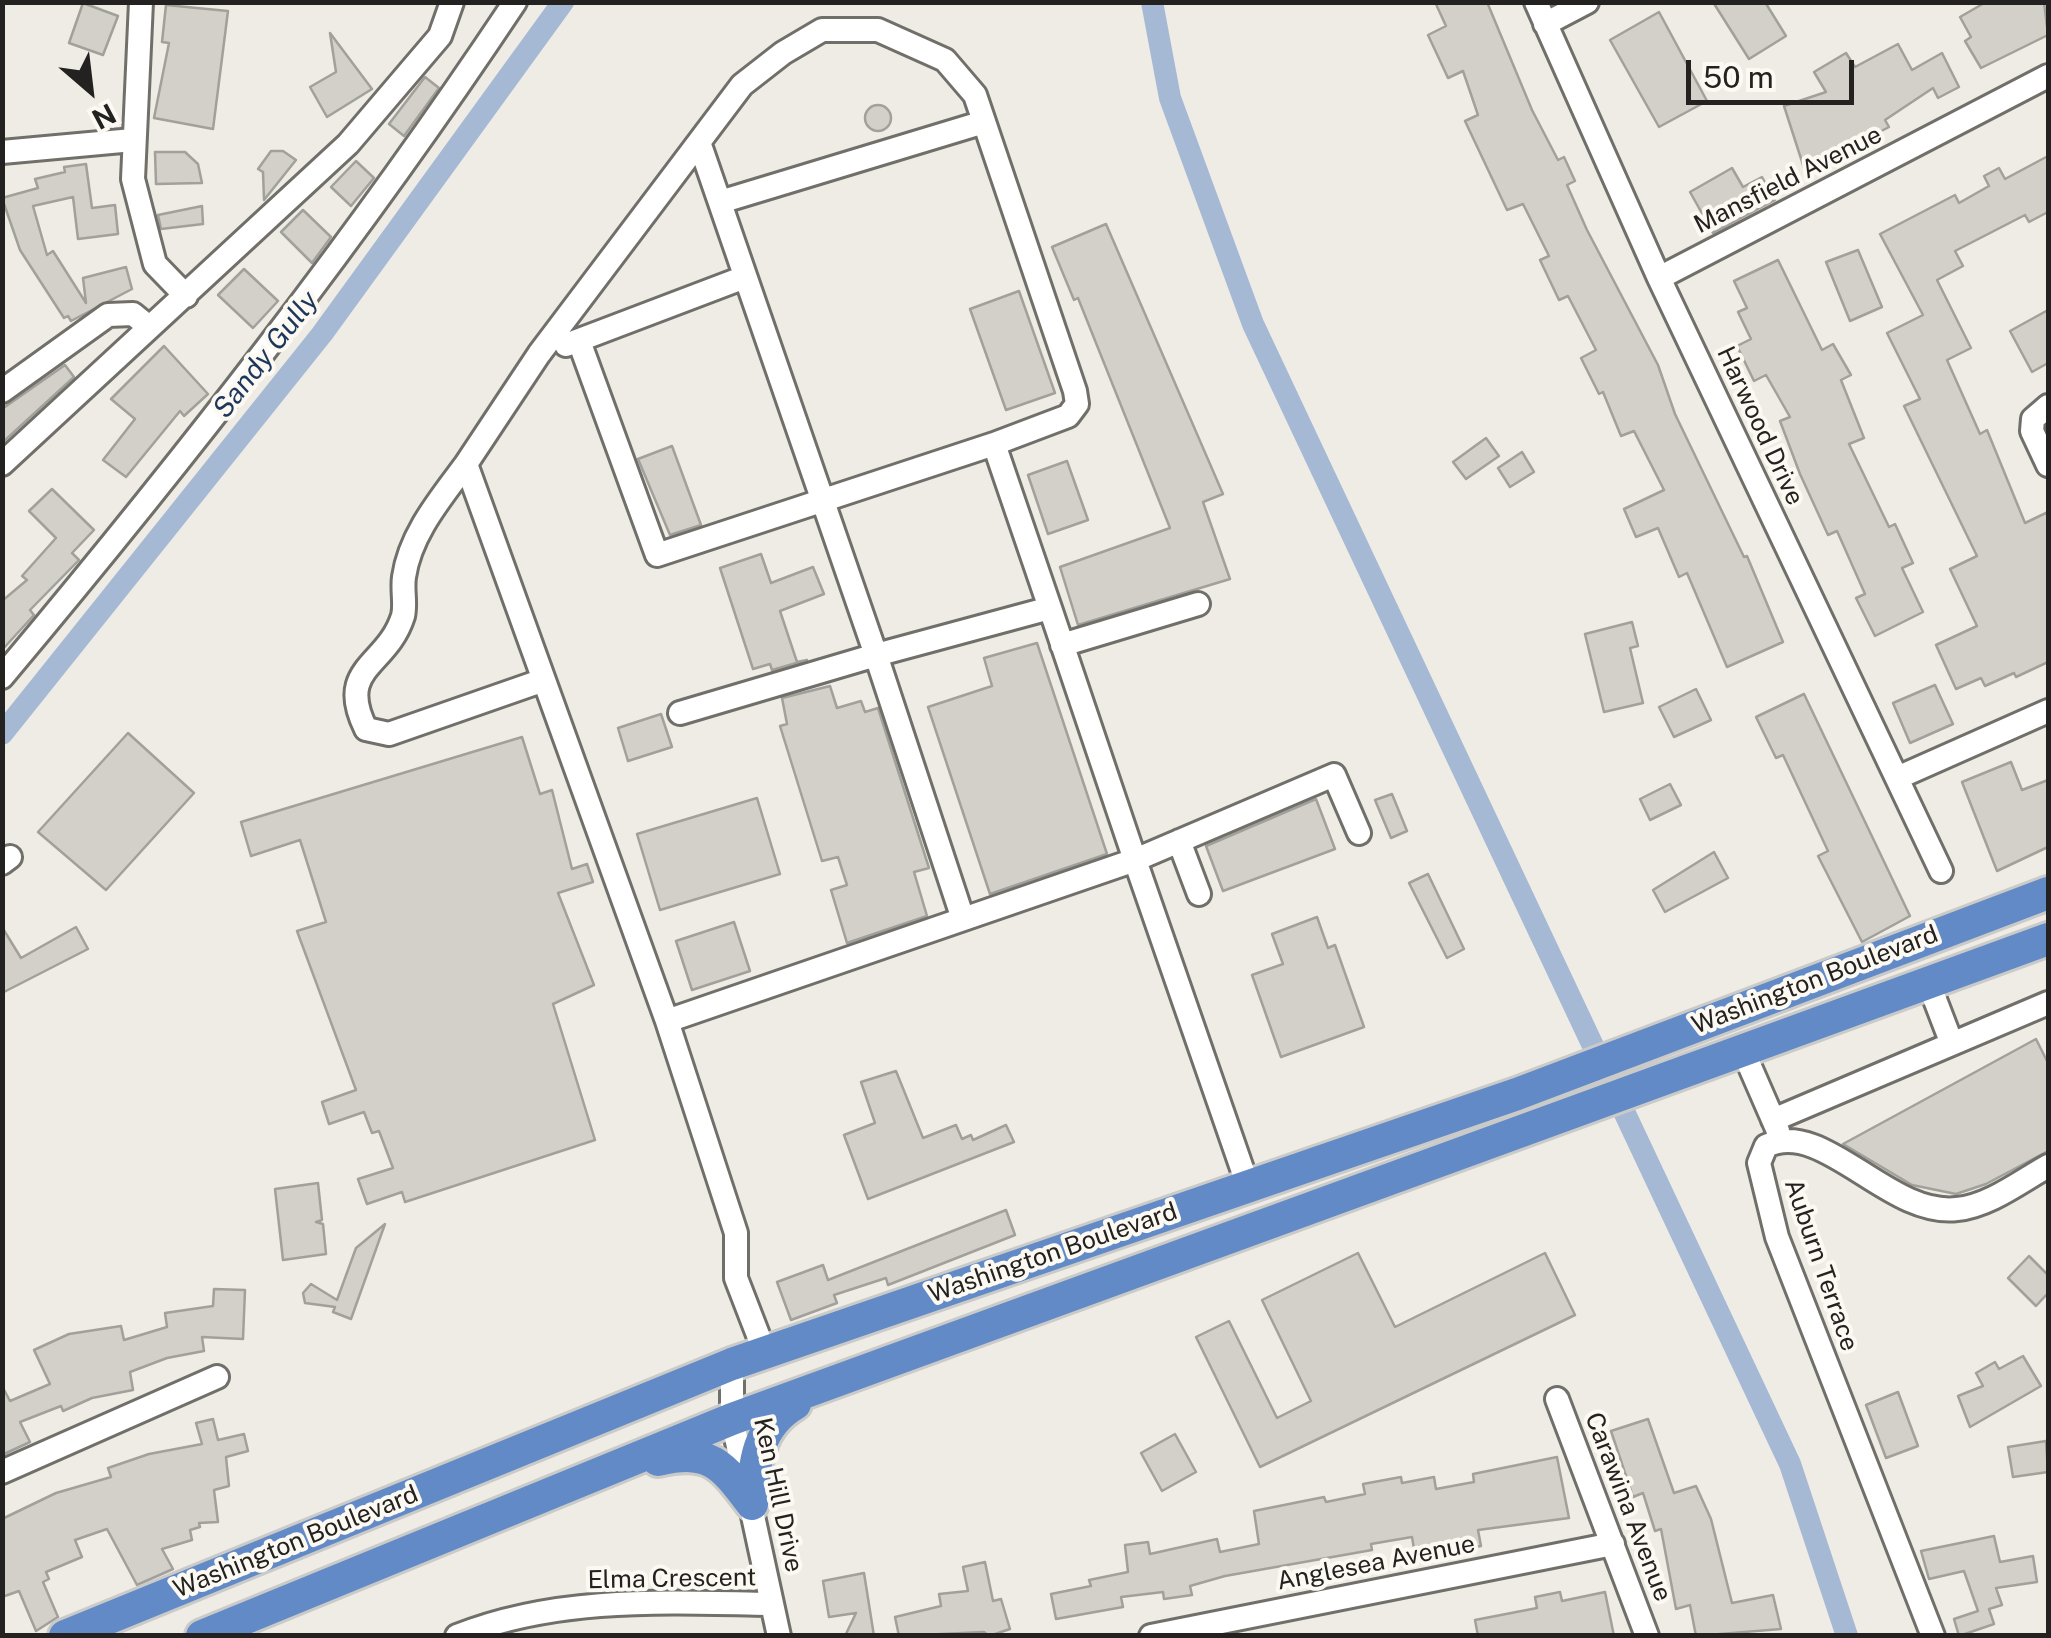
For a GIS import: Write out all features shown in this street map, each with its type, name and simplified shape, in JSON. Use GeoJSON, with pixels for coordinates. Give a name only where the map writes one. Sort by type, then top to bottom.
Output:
{"type":"FeatureCollection","features":[{"type":"Feature","properties":{"kind":"highway","name":"Washington Boulevard"},"geometry":{"type":"LineString","coordinates":[[65,1636],[732,1364],[1517,1094],[2048,893]]}},
{"type":"Feature","properties":{"kind":"highway","name":"Washington Boulevard"},"geometry":{"type":"LineString","coordinates":[[202,1636],[732,1419],[1672,1080],[2048,939]]}},
{"type":"Feature","properties":{"kind":"highway"},"geometry":{"type":"LineString","coordinates":[[752,1504],[757,1454],[765,1430],[792,1406],[829,1392],[860,1373]]}},
{"type":"Feature","properties":{"kind":"highway"},"geometry":{"type":"LineString","coordinates":[[611,1466],[696,1453],[729,1474],[752,1504]]}},
{"type":"Feature","properties":{"kind":"street"},"geometry":{"type":"LineString","coordinates":[[141,2],[133,180],[156,264],[186,296]]}},
{"type":"Feature","properties":{"kind":"street"},"geometry":{"type":"LineString","coordinates":[[2,464],[348,144],[440,36],[452,2]]}},
{"type":"Feature","properties":{"kind":"street"},"geometry":{"type":"LineString","coordinates":[[2,677],[107,552],[316,284],[430,129],[515,2]]}},
{"type":"Feature","properties":{"kind":"street"},"geometry":{"type":"LineString","coordinates":[[1541,13],[1587,2]]}},
{"type":"Feature","properties":{"kind":"street","name":"Harwood Drive"},"geometry":{"type":"LineString","coordinates":[[1541,13],[1659,278],[1941,871]]}},
{"type":"Feature","properties":{"kind":"street"},"geometry":{"type":"LineString","coordinates":[[541,681],[388,734],[366,729],[353,692],[358,678],[403,615],[404,575],[424,520],[539,354],[742,85],[782,52],[822,30],[878,30],[945,60],[974,95],[1076,404],[1068,416],[994,444],[657,555],[579,340]]}},
{"type":"Feature","properties":{"kind":"street","name":"Mansfield Avenue"},"geometry":{"type":"LineString","coordinates":[[1659,278],[2048,76]]}},
{"type":"Feature","properties":{"kind":"street"},"geometry":{"type":"LineString","coordinates":[[720,202],[984,122]]}},
{"type":"Feature","properties":{"kind":"street"},"geometry":{"type":"LineString","coordinates":[[2,152],[133,140]]}},
{"type":"Feature","properties":{"kind":"street"},"geometry":{"type":"LineString","coordinates":[[699,142],[962,916]]}},
{"type":"Feature","properties":{"kind":"street"},"geometry":{"type":"LineString","coordinates":[[539,354],[745,277]]}},
{"type":"Feature","properties":{"kind":"street"},"geometry":{"type":"LineString","coordinates":[[2,391],[108,315],[133,314],[149,327]]}},
{"type":"Feature","properties":{"kind":"street"},"geometry":{"type":"LineString","coordinates":[[2048,406],[2034,419],[2032,431],[2048,464]]}},
{"type":"Feature","properties":{"kind":"street"},"geometry":{"type":"LineString","coordinates":[[994,444],[1248,1186]]}},
{"type":"Feature","properties":{"kind":"street"},"geometry":{"type":"LineString","coordinates":[[466,464],[541,681],[667,1021],[736,1233],[736,1278],[765,1352]]}},
{"type":"Feature","properties":{"kind":"street"},"geometry":{"type":"LineString","coordinates":[[1062,645],[1198,604]]}},
{"type":"Feature","properties":{"kind":"street"},"geometry":{"type":"LineString","coordinates":[[680,713],[1050,608]]}},
{"type":"Feature","properties":{"kind":"street"},"geometry":{"type":"LineString","coordinates":[[1897,778],[2048,711]]}},
{"type":"Feature","properties":{"kind":"street"},"geometry":{"type":"LineString","coordinates":[[667,1021],[962,916],[1135,860],[1334,775],[1359,833]]}},
{"type":"Feature","properties":{"kind":"street"},"geometry":{"type":"LineString","coordinates":[[1178,841],[1199,894]]}},
{"type":"Feature","properties":{"kind":"street"},"geometry":{"type":"LineString","coordinates":[[1929,984],[1952,1044]]}},
{"type":"Feature","properties":{"kind":"street"},"geometry":{"type":"LineString","coordinates":[[1744,1052],[1777,1130],[1952,1044],[2048,1003]]}},
{"type":"Feature","properties":{"kind":"street","name":"Auburn Terrace"},"geometry":{"type":"LineString","coordinates":[[1932,1636],[1777,1237],[1759,1162],[1777,1130],[1809,1142],[1888,1192],[1954,1210],[1976,1205],[2048,1166]]}},
{"type":"Feature","properties":{"kind":"street","name":"Ken Hill Drive"},"geometry":{"type":"LineString","coordinates":[[732,1364],[732,1419],[779,1636]]}},
{"type":"Feature","properties":{"kind":"street"},"geometry":{"type":"LineString","coordinates":[[2,1472],[217,1377]]}},
{"type":"Feature","properties":{"kind":"street","name":"Carawina Avenue"},"geometry":{"type":"LineString","coordinates":[[1557,1399],[1647,1636]]}},
{"type":"Feature","properties":{"kind":"street","name":"Anglesea Avenue"},"geometry":{"type":"LineString","coordinates":[[1151,1636],[1613,1544]]}},
{"type":"Feature","properties":{"kind":"street","name":"Elma Crescent"},"geometry":{"type":"LineString","coordinates":[[457,1636],[547,1612],[634,1602],[772,1604]]}},
{"type":"Feature","properties":{"kind":"building"},"geometry":{"type":"Polygon","coordinates":[[[1435,2],[1487,2],[1532,110],[1558,160],[1564,157],[1575,181],[1567,185],[1587,230],[1658,365],[1675,414],[1744,557],[1747,556],[1783,642],[1727,667],[1687,573],[1679,577],[1658,528],[1636,537],[1624,509],[1664,490],[1634,431],[1621,436],[1603,392],[1599,394],[1581,358],[1596,350],[1568,296],[1559,300],[1540,260],[1549,256],[1523,204],[1507,210],[1465,121],[1478,115],[1463,71],[1448,78],[1428,35],[1446,26],[1435,2]]]}},
{"type":"Feature","properties":{"kind":"building"},"geometry":{"type":"Polygon","coordinates":[[[1713,2],[1765,2],[1786,36],[1749,59],[1713,2]]]}},
{"type":"Feature","properties":{"kind":"building"},"geometry":{"type":"Polygon","coordinates":[[[1986,2],[2044,2],[2048,35],[1981,68],[1965,41],[1971,37],[1960,17],[1986,2]]]}},
{"type":"Feature","properties":{"kind":"building"},"geometry":{"type":"Polygon","coordinates":[[[83,3],[118,16],[103,55],[69,43],[83,3]]]}},
{"type":"Feature","properties":{"kind":"building"},"geometry":{"type":"Polygon","coordinates":[[[166,5],[228,11],[213,129],[154,118],[169,43],[162,42],[166,5]]]}},
{"type":"Feature","properties":{"kind":"building"},"geometry":{"type":"Polygon","coordinates":[[[1659,12],[1707,101],[1659,127],[1610,40],[1659,12]]]}},
{"type":"Feature","properties":{"kind":"building"},"geometry":{"type":"Polygon","coordinates":[[[330,33],[372,89],[327,117],[310,87],[336,72],[330,33]]]}},
{"type":"Feature","properties":{"kind":"building"},"geometry":{"type":"Polygon","coordinates":[[[1898,44],[1912,70],[1942,53],[1959,87],[1938,98],[1933,88],[1885,120],[1889,127],[1805,171],[1784,106],[1826,92],[1814,72],[1846,53],[1855,67],[1898,44]]]}},
{"type":"Feature","properties":{"kind":"building"},"geometry":{"type":"Polygon","coordinates":[[[425,77],[439,88],[404,136],[389,124],[425,77]]]}},
{"type":"Feature","properties":{"kind":"building"},"geometry":{"type":"Polygon","coordinates":[[[878,105],[887,109],[891,118],[887,127],[878,131],[869,127],[865,118],[869,109],[878,105]]]}},
{"type":"Feature","properties":{"kind":"building"},"geometry":{"type":"Polygon","coordinates":[[[271,151],[283,151],[296,160],[264,200],[263,172],[258,169],[271,151]]]}},
{"type":"Feature","properties":{"kind":"building"},"geometry":{"type":"Polygon","coordinates":[[[155,152],[185,152],[198,164],[202,183],[156,184],[155,152]]]}},
{"type":"Feature","properties":{"kind":"building"},"geometry":{"type":"Polygon","coordinates":[[[2048,156],[2048,212],[2029,222],[2025,215],[1955,251],[1963,266],[1937,280],[1971,348],[1947,360],[1980,434],[1987,430],[2025,523],[2048,512],[2048,662],[2016,677],[2014,673],[1985,686],[1981,678],[1956,689],[1936,645],[1977,626],[1950,569],[1977,556],[1904,406],[1920,399],[1887,333],[1923,315],[1880,234],[1955,195],[1959,203],[1989,186],[1984,176],[1999,168],[2005,179],[2048,156]]]}},
{"type":"Feature","properties":{"kind":"building"},"geometry":{"type":"Polygon","coordinates":[[[356,161],[374,178],[351,206],[331,187],[356,161]]]}},
{"type":"Feature","properties":{"kind":"building"},"geometry":{"type":"Polygon","coordinates":[[[86,164],[92,208],[115,205],[118,234],[78,239],[73,197],[33,206],[47,255],[53,251],[86,303],[83,278],[126,267],[132,289],[71,321],[68,316],[64,318],[20,250],[2,198],[38,188],[35,179],[65,172],[64,167],[86,164]]]}},
{"type":"Feature","properties":{"kind":"building"},"geometry":{"type":"Polygon","coordinates":[[[1732,168],[1743,187],[1762,177],[1775,200],[1713,233],[1690,192],[1732,168]]]}},
{"type":"Feature","properties":{"kind":"building"},"geometry":{"type":"Polygon","coordinates":[[[202,206],[203,224],[161,229],[158,215],[202,206]]]}},
{"type":"Feature","properties":{"kind":"building"},"geometry":{"type":"Polygon","coordinates":[[[303,210],[331,237],[312,263],[281,232],[303,210]]]}},
{"type":"Feature","properties":{"kind":"building"},"geometry":{"type":"Polygon","coordinates":[[[1106,224],[1223,494],[1203,502],[1230,579],[1078,625],[1060,567],[1170,528],[1078,298],[1074,300],[1052,247],[1106,224]]]}},
{"type":"Feature","properties":{"kind":"building"},"geometry":{"type":"Polygon","coordinates":[[[1858,250],[1882,307],[1850,321],[1826,262],[1858,250]]]}},
{"type":"Feature","properties":{"kind":"building"},"geometry":{"type":"Polygon","coordinates":[[[1778,260],[1822,350],[1833,344],[1851,375],[1841,380],[1864,438],[1849,444],[1889,527],[1895,524],[1913,563],[1902,568],[1923,612],[1875,636],[1856,598],[1865,594],[1837,531],[1828,535],[1800,474],[1780,421],[1790,417],[1766,375],[1754,381],[1737,346],[1751,339],[1738,312],[1747,308],[1734,281],[1778,260]]]}},
{"type":"Feature","properties":{"kind":"building"},"geometry":{"type":"Polygon","coordinates":[[[244,269],[278,301],[253,328],[218,295],[244,269]]]}},
{"type":"Feature","properties":{"kind":"building"},"geometry":{"type":"Polygon","coordinates":[[[1019,291],[1055,393],[1006,410],[970,309],[1019,291]]]}},
{"type":"Feature","properties":{"kind":"building"},"geometry":{"type":"Polygon","coordinates":[[[2048,310],[2048,363],[2032,372],[2010,331],[2048,310]]]}},
{"type":"Feature","properties":{"kind":"building"},"geometry":{"type":"Polygon","coordinates":[[[164,346],[208,394],[184,416],[180,411],[126,477],[103,460],[135,419],[111,399],[164,346]]]}},
{"type":"Feature","properties":{"kind":"building"},"geometry":{"type":"Polygon","coordinates":[[[65,365],[74,377],[2,443],[2,409],[65,365]]]}},
{"type":"Feature","properties":{"kind":"building"},"geometry":{"type":"Polygon","coordinates":[[[1486,438],[1499,456],[1466,479],[1453,462],[1486,438]]]}},
{"type":"Feature","properties":{"kind":"building"},"geometry":{"type":"Polygon","coordinates":[[[672,446],[701,525],[670,535],[638,459],[672,446]]]}},
{"type":"Feature","properties":{"kind":"building"},"geometry":{"type":"Polygon","coordinates":[[[1522,452],[1534,472],[1510,487],[1498,468],[1522,452]]]}},
{"type":"Feature","properties":{"kind":"building"},"geometry":{"type":"Polygon","coordinates":[[[1067,461],[1088,520],[1048,534],[1028,475],[1067,461]]]}},
{"type":"Feature","properties":{"kind":"building"},"geometry":{"type":"Polygon","coordinates":[[[52,489],[94,530],[72,553],[79,560],[30,610],[34,615],[2,650],[2,601],[27,580],[22,576],[56,538],[29,511],[52,489]]]}},
{"type":"Feature","properties":{"kind":"building"},"geometry":{"type":"Polygon","coordinates":[[[761,554],[771,583],[813,567],[824,594],[780,611],[797,662],[807,660],[772,670],[770,664],[753,669],[720,568],[761,554]]]}},
{"type":"Feature","properties":{"kind":"building"},"geometry":{"type":"Polygon","coordinates":[[[1632,622],[1638,646],[1630,648],[1643,703],[1604,712],[1585,634],[1632,622]]]}},
{"type":"Feature","properties":{"kind":"building"},"geometry":{"type":"Polygon","coordinates":[[[1037,643],[1107,854],[990,894],[928,707],[992,686],[984,658],[1037,643]]]}},
{"type":"Feature","properties":{"kind":"building"},"geometry":{"type":"Polygon","coordinates":[[[1935,685],[1953,724],[1910,743],[1893,703],[1935,685]]]}},
{"type":"Feature","properties":{"kind":"building"},"geometry":{"type":"Polygon","coordinates":[[[830,686],[837,708],[861,701],[865,712],[878,708],[929,868],[914,872],[927,916],[847,943],[831,890],[847,885],[838,857],[822,861],[780,726],[787,724],[782,698],[830,686]]]}},
{"type":"Feature","properties":{"kind":"building"},"geometry":{"type":"Polygon","coordinates":[[[1696,689],[1711,720],[1674,737],[1659,707],[1696,689]]]}},
{"type":"Feature","properties":{"kind":"building"},"geometry":{"type":"Polygon","coordinates":[[[1804,694],[1910,916],[1862,942],[1818,856],[1828,851],[1783,755],[1776,758],[1756,717],[1804,694]]]}},
{"type":"Feature","properties":{"kind":"building"},"geometry":{"type":"Polygon","coordinates":[[[661,714],[672,747],[628,761],[618,728],[661,714]]]}},
{"type":"Feature","properties":{"kind":"building"},"geometry":{"type":"Polygon","coordinates":[[[128,733],[194,793],[106,890],[38,832],[128,733]]]}},
{"type":"Feature","properties":{"kind":"building"},"geometry":{"type":"Polygon","coordinates":[[[522,737],[540,794],[552,790],[572,869],[587,864],[593,882],[558,893],[594,985],[553,1004],[595,1140],[405,1202],[402,1192],[367,1204],[358,1179],[393,1168],[379,1131],[372,1133],[364,1112],[329,1124],[322,1102],[356,1090],[297,931],[326,922],[300,840],[251,856],[241,822],[522,737]]]}},
{"type":"Feature","properties":{"kind":"building"},"geometry":{"type":"Polygon","coordinates":[[[2011,762],[2022,790],[2048,780],[2048,847],[1997,871],[1962,782],[2011,762]]]}},
{"type":"Feature","properties":{"kind":"building"},"geometry":{"type":"Polygon","coordinates":[[[1670,784],[1681,805],[1650,820],[1640,799],[1670,784]]]}},
{"type":"Feature","properties":{"kind":"building"},"geometry":{"type":"Polygon","coordinates":[[[1392,794],[1407,831],[1391,838],[1375,800],[1392,794]]]}},
{"type":"Feature","properties":{"kind":"building"},"geometry":{"type":"Polygon","coordinates":[[[757,798],[780,874],[660,910],[637,834],[757,798]]]}},
{"type":"Feature","properties":{"kind":"building"},"geometry":{"type":"Polygon","coordinates":[[[1316,799],[1335,849],[1223,891],[1206,846],[1316,799]]]}},
{"type":"Feature","properties":{"kind":"building"},"geometry":{"type":"Polygon","coordinates":[[[1714,852],[1728,878],[1665,912],[1653,890],[1714,852]]]}},
{"type":"Feature","properties":{"kind":"building"},"geometry":{"type":"Polygon","coordinates":[[[1428,874],[1464,949],[1447,958],[1409,883],[1428,874]]]}},
{"type":"Feature","properties":{"kind":"building"},"geometry":{"type":"Polygon","coordinates":[[[1317,917],[1328,948],[1335,945],[1364,1027],[1281,1057],[1252,975],[1283,964],[1272,934],[1317,917]]]}},
{"type":"Feature","properties":{"kind":"building"},"geometry":{"type":"Polygon","coordinates":[[[734,922],[750,971],[692,990],[676,941],[734,922]]]}},
{"type":"Feature","properties":{"kind":"building"},"geometry":{"type":"Polygon","coordinates":[[[2,927],[21,958],[76,927],[88,949],[2,993],[2,927]]]}},
{"type":"Feature","properties":{"kind":"building"},"geometry":{"type":"Polygon","coordinates":[[[2036,1039],[2048,1063],[2048,1151],[1986,1184],[1956,1194],[1912,1185],[1843,1144],[2036,1039]]]}},
{"type":"Feature","properties":{"kind":"building"},"geometry":{"type":"Polygon","coordinates":[[[896,1071],[923,1138],[956,1125],[962,1139],[971,1135],[973,1140],[1006,1125],[1014,1142],[868,1199],[844,1135],[875,1123],[861,1082],[896,1071]]]}},
{"type":"Feature","properties":{"kind":"building"},"geometry":{"type":"Polygon","coordinates":[[[318,1183],[322,1220],[316,1222],[323,1224],[326,1254],[283,1260],[275,1189],[318,1183]]]}},
{"type":"Feature","properties":{"kind":"building"},"geometry":{"type":"Polygon","coordinates":[[[1006,1210],[1015,1235],[888,1285],[886,1278],[834,1295],[837,1303],[791,1320],[777,1282],[823,1265],[828,1280],[1006,1210]]]}},
{"type":"Feature","properties":{"kind":"building"},"geometry":{"type":"Polygon","coordinates":[[[385,1224],[351,1319],[333,1312],[335,1307],[305,1303],[303,1293],[311,1284],[337,1300],[356,1248],[385,1224]]]}},
{"type":"Feature","properties":{"kind":"building"},"geometry":{"type":"Polygon","coordinates":[[[1358,1253],[1395,1327],[1545,1253],[1575,1315],[1260,1467],[1196,1337],[1229,1321],[1277,1418],[1311,1401],[1262,1300],[1358,1253]]]}},
{"type":"Feature","properties":{"kind":"building"},"geometry":{"type":"Polygon","coordinates":[[[2029,1256],[2048,1275],[2048,1293],[2036,1306],[2008,1278],[2029,1256]]]}},
{"type":"Feature","properties":{"kind":"building"},"geometry":{"type":"Polygon","coordinates":[[[214,1289],[245,1290],[243,1339],[202,1337],[204,1351],[167,1358],[130,1372],[133,1390],[92,1398],[63,1411],[61,1406],[20,1422],[30,1442],[2,1455],[2,1386],[10,1401],[50,1384],[34,1350],[69,1334],[121,1326],[124,1340],[167,1327],[165,1313],[213,1306],[214,1289]]]}},
{"type":"Feature","properties":{"kind":"building"},"geometry":{"type":"Polygon","coordinates":[[[2023,1356],[2041,1386],[1970,1427],[1958,1396],[1983,1386],[1976,1373],[1995,1362],[1999,1369],[2023,1356]]]}},
{"type":"Feature","properties":{"kind":"building"},"geometry":{"type":"Polygon","coordinates":[[[1898,1392],[1918,1446],[1886,1458],[1866,1405],[1898,1392]]]}},
{"type":"Feature","properties":{"kind":"building"},"geometry":{"type":"Polygon","coordinates":[[[213,1419],[218,1440],[244,1434],[248,1451],[226,1457],[229,1486],[214,1490],[218,1522],[199,1523],[200,1527],[190,1530],[192,1540],[162,1549],[173,1569],[137,1585],[107,1529],[75,1540],[82,1557],[46,1572],[49,1579],[43,1582],[58,1617],[36,1631],[19,1591],[2,1597],[2,1519],[56,1493],[111,1477],[108,1468],[149,1454],[202,1444],[196,1423],[213,1419]]]}},
{"type":"Feature","properties":{"kind":"building"},"geometry":{"type":"Polygon","coordinates":[[[1648,1419],[1674,1493],[1696,1486],[1711,1519],[1732,1603],[1773,1595],[1781,1629],[1696,1636],[1690,1605],[1676,1609],[1661,1529],[1655,1531],[1643,1493],[1633,1497],[1611,1431],[1648,1419]]]}},
{"type":"Feature","properties":{"kind":"building"},"geometry":{"type":"Polygon","coordinates":[[[1175,1434],[1196,1472],[1162,1491],[1141,1453],[1175,1434]]]}},
{"type":"Feature","properties":{"kind":"building"},"geometry":{"type":"Polygon","coordinates":[[[2046,1441],[2048,1472],[2013,1477],[2008,1447],[2046,1441]]]}},
{"type":"Feature","properties":{"kind":"building"},"geometry":{"type":"Polygon","coordinates":[[[1557,1457],[1569,1518],[1478,1530],[1481,1546],[1451,1551],[1450,1543],[1414,1549],[1412,1537],[1371,1544],[1372,1550],[1225,1576],[1190,1586],[1192,1595],[1164,1599],[1163,1592],[1121,1597],[1123,1607],[1056,1619],[1051,1594],[1091,1586],[1089,1580],[1128,1572],[1125,1545],[1148,1542],[1150,1554],[1217,1539],[1220,1552],[1259,1544],[1254,1511],[1324,1497],[1326,1502],[1365,1494],[1363,1484],[1401,1477],[1402,1483],[1434,1477],[1436,1489],[1474,1482],[1473,1474],[1557,1457]]]}},
{"type":"Feature","properties":{"kind":"building"},"geometry":{"type":"Polygon","coordinates":[[[1994,1536],[2000,1562],[2033,1556],[2037,1582],[1996,1588],[2002,1605],[1989,1609],[1994,1624],[1959,1636],[1954,1619],[1978,1611],[1964,1571],[1929,1579],[1921,1551],[1994,1536]]]}},
{"type":"Feature","properties":{"kind":"building"},"geometry":{"type":"Polygon","coordinates":[[[985,1562],[993,1601],[1001,1599],[1010,1629],[989,1636],[984,1632],[899,1636],[895,1617],[941,1606],[939,1594],[968,1591],[963,1567],[985,1562]]]}},
{"type":"Feature","properties":{"kind":"building"},"geometry":{"type":"Polygon","coordinates":[[[864,1573],[874,1636],[845,1636],[856,1613],[829,1617],[823,1581],[864,1573]]]}},
{"type":"Feature","properties":{"kind":"building"},"geometry":{"type":"Polygon","coordinates":[[[1560,1592],[1562,1601],[1605,1592],[1614,1636],[1478,1636],[1475,1620],[1537,1608],[1535,1597],[1560,1592]]]}},
{"type":"Feature","properties":{"kind":"waterway","name":"Sandy Gully"},"geometry":{"type":"LineString","coordinates":[[2,734],[322,334],[563,2]]}},
{"type":"Feature","properties":{"kind":"waterway"},"geometry":{"type":"LineString","coordinates":[[1152,2],[1170,98],[1253,324],[1790,1464],[1847,1636]]}}]}
